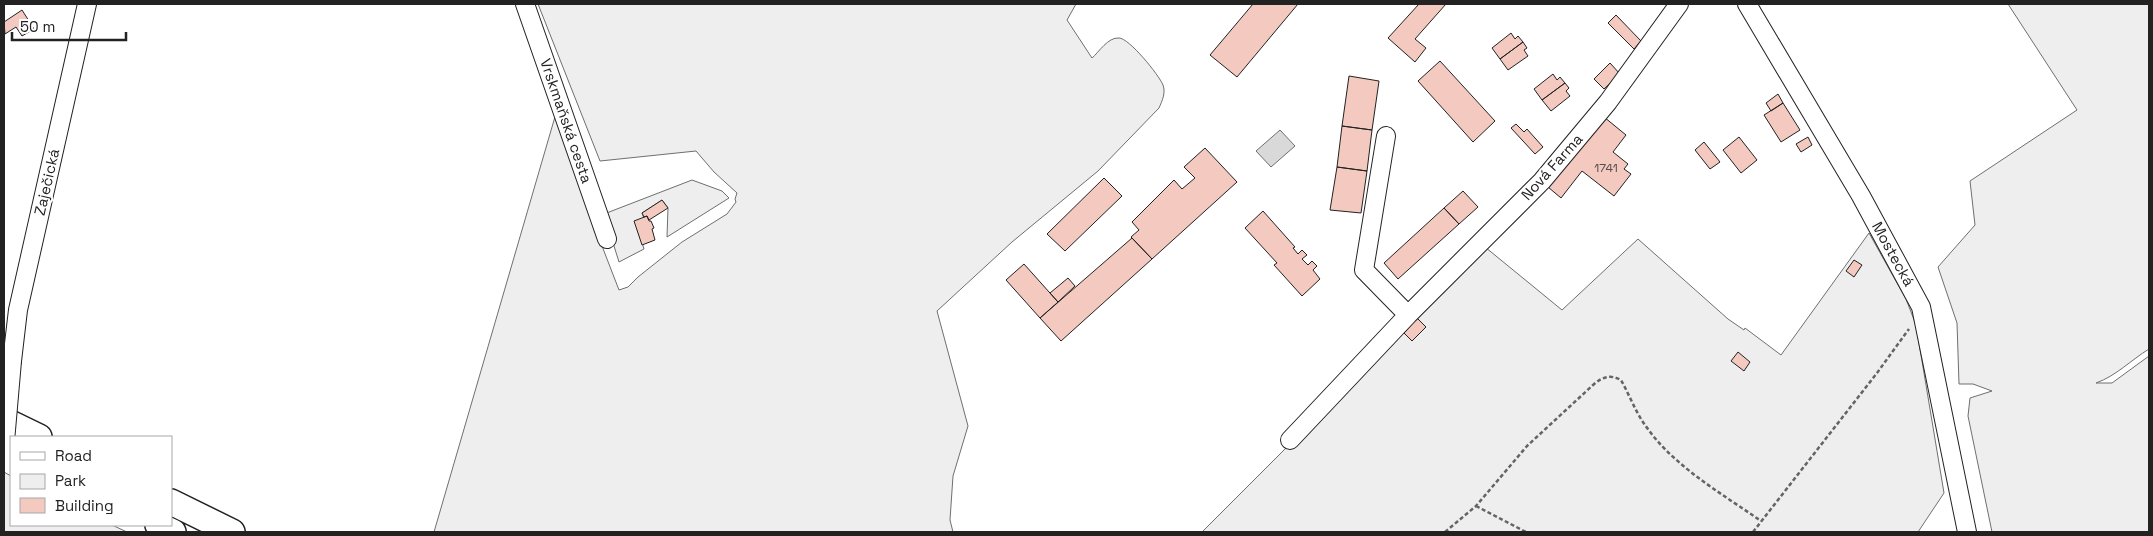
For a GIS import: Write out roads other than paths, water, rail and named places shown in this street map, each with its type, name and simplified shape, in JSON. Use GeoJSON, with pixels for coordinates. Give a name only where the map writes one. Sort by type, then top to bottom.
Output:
{"type":"FeatureCollection","features":[{"type":"Feature","properties":{"kind":"highway"},"geometry":{"type":"LineString","coordinates":[[4,420],[37,436]]}},
{"type":"Feature","properties":{"kind":"highway"},"geometry":{"type":"LineString","coordinates":[[172,502],[232,532]]}},
{"type":"Feature","properties":{"kind":"highway"},"geometry":{"type":"LineString","coordinates":[[160,526],[173,532]]}},
{"type":"Feature","properties":{"kind":"street","name":"Zaječická"},"geometry":{"type":"LineString","coordinates":[[4,453],[18,310],[87,4]]}},
{"type":"Feature","properties":{"kind":"street","name":"Vrskmaňská cesta"},"geometry":{"type":"LineString","coordinates":[[525,4],[607,239]]}},
{"type":"Feature","properties":{"kind":"street","name":"Nová Farma"},"geometry":{"type":"LineString","coordinates":[[1290,440],[1408,315],[1542,181],[1608,102],[1679,4]]}},
{"type":"Feature","properties":{"kind":"street","name":"Mostecká"},"geometry":{"type":"LineString","coordinates":[[1747,4],[1861,196],[1922,307],[1966,532]]}},
{"type":"Feature","properties":{"kind":"street"},"geometry":{"type":"LineString","coordinates":[[1386,136],[1364,270],[1408,315]]}}]}
